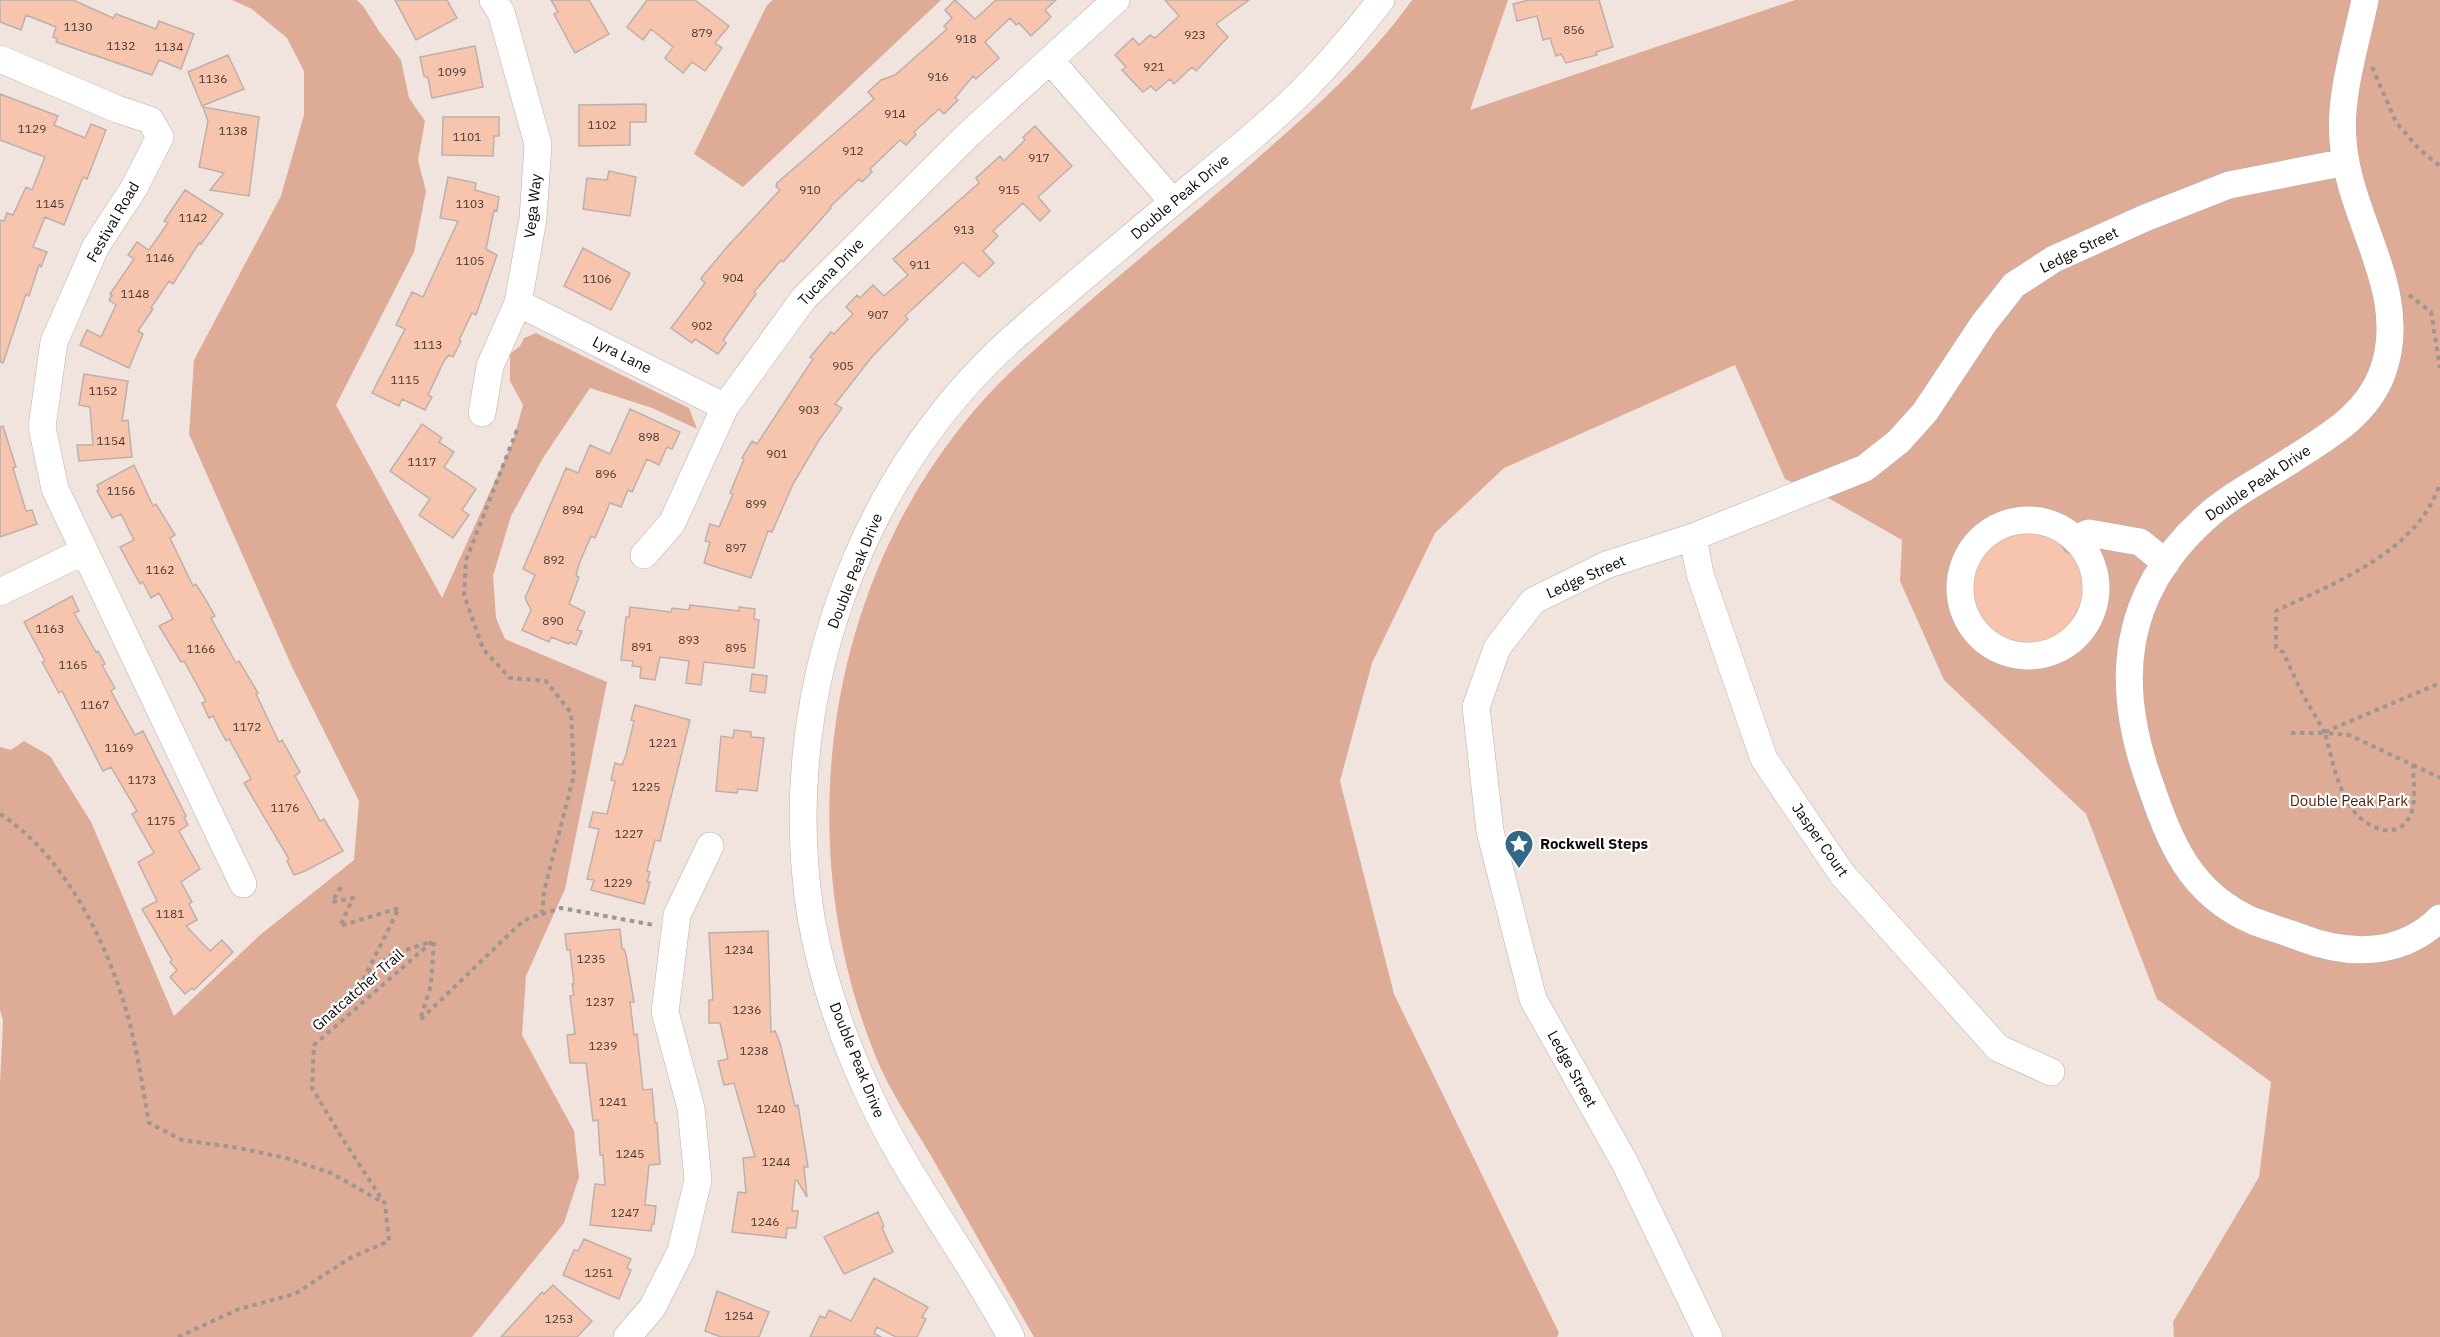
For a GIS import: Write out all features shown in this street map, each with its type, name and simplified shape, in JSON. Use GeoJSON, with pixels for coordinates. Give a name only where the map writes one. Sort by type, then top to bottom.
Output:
{"type":"FeatureCollection","features":[{"type":"Feature","properties":{"kind":"street","name":"Vega Way"},"geometry":{"type":"LineString","coordinates":[[482,413],[490,366],[518,303],[533,219],[538,144],[501,12],[493,0]]}},
{"type":"Feature","properties":{"kind":"street","name":"Tucana Drive"},"geometry":{"type":"LineString","coordinates":[[644,555],[672,523],[725,407],[804,298],[970,133],[1116,0]]}},
{"type":"Feature","properties":{"kind":"street","name":"Double Peak Drive"},"geometry":{"type":"LineString","coordinates":[[1011,1337],[884,1125],[850,1051],[826,979],[812,919],[805,869],[804,796],[812,716],[828,638],[840,599],[871,526],[912,454],[956,396],[993,357],[1282,111],[1332,58],[1381,0]]}},
{"type":"Feature","properties":{"kind":"street","name":"Double Peak Drive"},"geometry":{"type":"LineString","coordinates":[[2365,0],[2344,101],[2343,140],[2346,162],[2361,218],[2384,282],[2390,314],[2390,345],[2383,373],[2367,400],[2349,422],[2209,515],[2186,537],[2166,563],[2137,621],[2129,661],[2128,699],[2140,753],[2170,840],[2193,876],[2219,900],[2251,920],[2316,944],[2361,951],[2389,948],[2412,939],[2440,918]]}},
{"type":"Feature","properties":{"kind":"street","name":"Festival Road"},"geometry":{"type":"LineString","coordinates":[[0,59],[117,109],[150,120],[160,137],[134,188],[96,246],[54,342],[42,427],[55,489],[84,551]]}},
{"type":"Feature","properties":{"kind":"street"},"geometry":{"type":"LineString","coordinates":[[1050,60],[1173,202]]}},
{"type":"Feature","properties":{"kind":"street","name":"Ledge Street"},"geometry":{"type":"LineString","coordinates":[[1709,1337],[1625,1163],[1533,999],[1490,831],[1476,707],[1497,648],[1533,601],[1606,565],[1693,537],[1865,468],[1899,441],[1925,411],[1984,323],[2014,285],[2054,259],[2145,218],[2229,185],[2346,162]]}},
{"type":"Feature","properties":{"kind":"street","name":"Lyra Lane"},"geometry":{"type":"LineString","coordinates":[[518,303],[725,407]]}},
{"type":"Feature","properties":{"kind":"street"},"geometry":{"type":"LineString","coordinates":[[2037,520],[2057,526],[2075,539],[2089,558],[2096,580],[2095,603],[2086,625],[2070,642],[2049,653],[2026,656],[2003,651],[1983,639],[1969,622],[1962,602],[1960,580],[1966,560],[1978,542],[1995,529],[2015,521],[2037,520]]}},
{"type":"Feature","properties":{"kind":"street"},"geometry":{"type":"LineString","coordinates":[[2075,539],[2089,534],[2140,542],[2166,563]]}},
{"type":"Feature","properties":{"kind":"street","name":"Jasper Court"},"geometry":{"type":"LineString","coordinates":[[1693,537],[1700,574],[1764,759],[1842,874],[1998,1048],[2051,1072]]}},
{"type":"Feature","properties":{"kind":"street"},"geometry":{"type":"LineString","coordinates":[[0,592],[84,551],[243,884]]}},
{"type":"Feature","properties":{"kind":"street"},"geometry":{"type":"LineString","coordinates":[[627,1337],[651,1308],[681,1251],[698,1180],[691,1108],[665,1012],[677,915],[710,846]]}},
{"type":"Feature","properties":{"kind":"path"},"geometry":{"type":"LineString","coordinates":[[2356,48],[2375,69],[2396,122],[2419,149],[2440,166]]}},
{"type":"Feature","properties":{"kind":"path"},"geometry":{"type":"LineString","coordinates":[[2384,282],[2413,297],[2431,312],[2440,368]]}},
{"type":"Feature","properties":{"kind":"path"},"geometry":{"type":"LineString","coordinates":[[517,430],[466,560],[464,595],[483,649],[510,678],[546,681],[571,713],[574,775],[544,891],[542,914]]}},
{"type":"Feature","properties":{"kind":"path"},"geometry":{"type":"LineString","coordinates":[[2413,765],[2414,803],[2410,816],[2403,826],[2392,831],[2378,830],[2364,822],[2352,809],[2341,791],[2325,732],[2302,693],[2283,651],[2276,648],[2276,611],[2351,575],[2382,557],[2415,525],[2435,498],[2440,483]]}},
{"type":"Feature","properties":{"kind":"path"},"geometry":{"type":"LineString","coordinates":[[2325,732],[2440,683]]}},
{"type":"Feature","properties":{"kind":"path"},"geometry":{"type":"LineString","coordinates":[[2291,733],[2325,732],[2349,735],[2440,778]]}},
{"type":"Feature","properties":{"kind":"path"},"geometry":{"type":"LineString","coordinates":[[0,814],[14,823],[57,867],[99,937],[126,1011],[149,1123],[182,1140],[239,1148],[286,1158],[331,1173],[386,1203]]}},
{"type":"Feature","properties":{"kind":"path"},"geometry":{"type":"LineString","coordinates":[[340,887],[332,902],[353,898],[340,926],[399,908],[364,978],[391,956],[434,940],[431,985],[420,1020],[524,920],[561,908],[654,925]]}},
{"type":"Feature","properties":{"kind":"path","name":"Gnatcatcher Trail"},"geometry":{"type":"LineString","coordinates":[[178,1337],[239,1309],[295,1294],[350,1258],[389,1241],[386,1203],[342,1138],[312,1088],[314,1045],[434,940]]}},
{"type":"Feature","properties":{"kind":"green space"},"geometry":{"type":"Polygon","coordinates":[[[232,0],[357,0],[401,60],[409,98],[425,121],[418,160],[426,191],[414,252],[336,405],[442,598],[513,441],[523,405],[510,381],[510,354],[520,346],[524,338],[536,333],[689,408],[697,429],[652,408],[590,388],[543,458],[511,516],[493,576],[496,618],[505,639],[607,682],[565,889],[526,976],[522,1035],[574,1131],[579,1177],[564,1223],[472,1337],[0,1337],[0,1085],[3,1021],[0,1010],[0,747],[11,750],[24,741],[50,756],[91,822],[174,1016],[260,935],[354,860],[359,801],[292,667],[189,434],[194,360],[281,196],[304,115],[304,71],[287,38],[252,9],[232,0]]]}},
{"type":"Feature","properties":{"kind":"green space"},"geometry":{"type":"Polygon","coordinates":[[[773,0],[941,0],[743,187],[694,154],[767,5],[773,0]]]}},
{"type":"Feature","properties":{"kind":"green space","name":"Double Peak Park"},"geometry":{"type":"Polygon","coordinates":[[[1412,0],[1508,0],[1470,110],[1795,0],[2440,0],[2440,1337],[2174,1337],[2173,1322],[2259,1177],[2271,1082],[2157,999],[2086,814],[1944,680],[1900,581],[1902,540],[1830,499],[1785,479],[1735,365],[1504,468],[1435,533],[1372,663],[1340,781],[1394,994],[1559,1333],[1557,1337],[1034,1337],[887,1081],[875,1055],[847,965],[832,872],[830,779],[842,686],[867,596],[906,510],[957,432],[1021,362],[1321,101],[1360,63],[1412,0]]]}},
{"type":"Feature","properties":{"kind":"building"},"geometry":{"type":"Polygon","coordinates":[[[0,0],[73,0],[113,18],[116,14],[156,29],[159,21],[194,34],[181,69],[159,60],[152,75],[56,42],[57,39],[53,37],[56,27],[26,15],[21,30],[0,22],[0,0]]]}},
{"type":"Feature","properties":{"kind":"building"},"geometry":{"type":"Polygon","coordinates":[[[395,0],[447,0],[457,18],[416,40],[395,0]]]}},
{"type":"Feature","properties":{"kind":"building"},"geometry":{"type":"Polygon","coordinates":[[[551,0],[589,0],[609,34],[575,53],[554,14],[558,12],[551,0]]]}},
{"type":"Feature","properties":{"kind":"building"},"geometry":{"type":"Polygon","coordinates":[[[647,0],[695,0],[729,26],[715,43],[722,48],[705,71],[692,62],[683,73],[665,58],[673,47],[651,29],[643,40],[627,27],[647,0]]]}},
{"type":"Feature","properties":{"kind":"building"},"geometry":{"type":"Polygon","coordinates":[[[955,0],[975,19],[996,0],[1056,0],[1045,10],[1051,17],[1031,36],[1019,23],[1016,25],[1010,18],[985,42],[999,58],[976,79],[973,76],[955,98],[958,100],[944,114],[939,109],[914,132],[916,135],[906,145],[900,140],[870,169],[872,172],[862,182],[859,179],[830,207],[754,292],[756,294],[723,340],[726,343],[718,354],[695,339],[692,343],[671,328],[705,283],[702,277],[780,190],[776,187],[777,183],[874,99],[868,92],[881,80],[895,75],[947,29],[944,26],[952,18],[945,10],[955,0]]]}},
{"type":"Feature","properties":{"kind":"building"},"geometry":{"type":"Polygon","coordinates":[[[1165,0],[1249,0],[1216,24],[1228,37],[1196,71],[1192,67],[1174,84],[1170,79],[1156,91],[1151,86],[1143,92],[1122,70],[1126,67],[1115,55],[1133,38],[1139,45],[1150,35],[1155,38],[1179,16],[1165,0]]]}},
{"type":"Feature","properties":{"kind":"building"},"geometry":{"type":"Polygon","coordinates":[[[1529,0],[1599,0],[1613,47],[1596,52],[1597,55],[1566,63],[1561,54],[1556,56],[1550,38],[1543,40],[1537,16],[1517,21],[1513,4],[1529,0]]]}},
{"type":"Feature","properties":{"kind":"building"},"geometry":{"type":"Polygon","coordinates":[[[475,46],[483,87],[432,98],[420,57],[475,46]]]}},
{"type":"Feature","properties":{"kind":"building"},"geometry":{"type":"Polygon","coordinates":[[[228,55],[244,89],[202,106],[188,72],[228,55]]]}},
{"type":"Feature","properties":{"kind":"building"},"geometry":{"type":"Polygon","coordinates":[[[0,94],[58,116],[54,125],[85,138],[91,124],[106,130],[87,179],[83,177],[64,225],[45,217],[33,247],[47,252],[41,267],[39,265],[29,296],[26,294],[3,363],[0,362],[0,220],[4,221],[7,213],[13,215],[26,187],[32,190],[45,157],[0,140],[0,94]]]}},
{"type":"Feature","properties":{"kind":"building"},"geometry":{"type":"Polygon","coordinates":[[[646,104],[646,122],[630,122],[630,145],[579,146],[579,105],[646,104]]]}},
{"type":"Feature","properties":{"kind":"building"},"geometry":{"type":"Polygon","coordinates":[[[203,107],[259,117],[249,196],[210,190],[224,173],[199,167],[208,121],[203,107]]]}},
{"type":"Feature","properties":{"kind":"building"},"geometry":{"type":"Polygon","coordinates":[[[443,117],[499,117],[499,136],[494,136],[493,156],[442,155],[443,117]]]}},
{"type":"Feature","properties":{"kind":"building"},"geometry":{"type":"Polygon","coordinates":[[[1035,126],[1072,166],[1038,197],[1050,211],[1040,221],[1023,203],[993,231],[998,236],[983,251],[994,263],[979,277],[963,262],[905,316],[908,319],[871,358],[835,404],[842,408],[819,440],[793,484],[772,532],[768,531],[751,578],[704,563],[710,542],[705,541],[710,524],[719,527],[733,494],[730,493],[744,459],[742,458],[752,441],[757,444],[813,359],[810,357],[831,332],[834,334],[853,314],[846,307],[857,295],[860,298],[873,285],[884,296],[908,275],[893,259],[979,183],[976,178],[1000,156],[1004,161],[1035,126]]]}},
{"type":"Feature","properties":{"kind":"building"},"geometry":{"type":"Polygon","coordinates":[[[609,171],[636,177],[630,216],[583,209],[587,178],[607,180],[609,171]]]}},
{"type":"Feature","properties":{"kind":"building"},"geometry":{"type":"Polygon","coordinates":[[[448,177],[476,183],[475,190],[499,197],[486,249],[497,255],[476,315],[472,313],[453,357],[449,355],[444,361],[428,395],[432,397],[425,410],[402,399],[399,406],[372,393],[405,329],[396,325],[412,292],[423,297],[458,221],[440,218],[448,177]]]}},
{"type":"Feature","properties":{"kind":"building"},"geometry":{"type":"Polygon","coordinates":[[[185,190],[223,214],[201,244],[199,243],[173,284],[169,281],[151,308],[153,309],[138,331],[143,334],[129,368],[80,345],[87,330],[101,337],[116,305],[109,300],[112,295],[110,294],[134,259],[128,255],[137,242],[149,250],[168,223],[164,221],[185,190]]]}},
{"type":"Feature","properties":{"kind":"building"},"geometry":{"type":"Polygon","coordinates":[[[583,248],[630,273],[611,310],[564,286],[583,248]]]}},
{"type":"Feature","properties":{"kind":"building"},"geometry":{"type":"Polygon","coordinates":[[[84,374],[128,381],[122,421],[128,420],[132,457],[79,461],[77,445],[93,445],[90,407],[79,405],[84,374]]]}},
{"type":"Feature","properties":{"kind":"building"},"geometry":{"type":"Polygon","coordinates":[[[630,409],[680,432],[672,449],[667,447],[659,465],[647,459],[632,492],[628,490],[621,507],[610,503],[595,538],[591,536],[579,564],[576,576],[579,577],[569,604],[585,612],[577,630],[582,631],[576,645],[551,637],[549,642],[522,630],[531,610],[525,598],[535,575],[523,569],[566,468],[578,473],[590,445],[610,454],[630,409]]]}},
{"type":"Feature","properties":{"kind":"building"},"geometry":{"type":"Polygon","coordinates":[[[422,424],[442,438],[439,442],[454,452],[444,467],[476,489],[462,510],[469,515],[453,538],[419,515],[430,499],[390,471],[422,424]]]}},
{"type":"Feature","properties":{"kind":"building"},"geometry":{"type":"Polygon","coordinates":[[[3,426],[16,467],[13,468],[26,511],[32,510],[37,524],[0,537],[0,427],[3,426]]]}},
{"type":"Feature","properties":{"kind":"building"},"geometry":{"type":"Polygon","coordinates":[[[134,465],[153,506],[156,504],[175,535],[170,538],[193,586],[196,584],[207,602],[215,616],[211,618],[236,663],[239,661],[258,693],[256,694],[279,742],[282,740],[300,772],[295,776],[320,821],[324,819],[343,851],[305,871],[294,875],[287,861],[289,859],[244,783],[251,779],[229,739],[226,741],[213,716],[209,718],[202,703],[206,701],[184,661],[181,662],[159,626],[173,619],[159,593],[151,598],[143,582],[140,584],[120,547],[134,540],[121,514],[112,518],[97,491],[99,490],[97,485],[134,465]]]}},
{"type":"Feature","properties":{"kind":"building"},"geometry":{"type":"Polygon","coordinates":[[[2020,530],[2042,532],[2060,542],[2065,551],[2074,556],[2083,576],[2083,600],[2070,625],[2050,640],[2027,645],[2002,639],[1983,625],[1970,599],[1969,586],[1971,573],[1978,556],[1994,540],[2020,530]]]}},
{"type":"Feature","properties":{"kind":"building"},"geometry":{"type":"Polygon","coordinates":[[[72,596],[79,611],[74,613],[96,652],[98,651],[105,664],[102,665],[115,688],[111,691],[135,735],[143,731],[186,816],[184,817],[188,825],[179,831],[200,869],[181,882],[192,902],[189,904],[197,920],[186,926],[210,951],[222,940],[233,952],[194,990],[192,988],[185,994],[170,977],[177,970],[170,962],[172,960],[142,909],[157,901],[138,862],[154,853],[132,814],[137,811],[111,767],[103,771],[62,691],[59,693],[42,662],[45,661],[24,622],[72,596]]]}},
{"type":"Feature","properties":{"kind":"building"},"geometry":{"type":"Polygon","coordinates":[[[690,605],[739,611],[739,607],[755,609],[754,619],[759,620],[754,668],[704,662],[701,685],[686,683],[689,661],[660,657],[655,680],[640,678],[641,667],[632,666],[633,661],[621,660],[626,617],[629,617],[630,607],[671,612],[672,608],[689,610],[690,605]]]}},
{"type":"Feature","properties":{"kind":"building"},"geometry":{"type":"Polygon","coordinates":[[[752,674],[767,676],[765,693],[750,691],[752,674]]]}},
{"type":"Feature","properties":{"kind":"building"},"geometry":{"type":"Polygon","coordinates":[[[635,705],[690,720],[660,841],[655,840],[647,871],[650,872],[647,882],[650,882],[644,904],[591,890],[594,880],[587,879],[599,829],[589,827],[593,812],[607,814],[615,781],[611,780],[615,763],[622,765],[626,755],[634,721],[631,720],[635,705]]]}},
{"type":"Feature","properties":{"kind":"building"},"geometry":{"type":"Polygon","coordinates":[[[734,730],[751,732],[751,737],[764,738],[757,791],[738,789],[737,793],[716,791],[721,736],[733,738],[734,730]]]}},
{"type":"Feature","properties":{"kind":"building"},"geometry":{"type":"Polygon","coordinates":[[[620,929],[622,949],[626,955],[634,1002],[630,1002],[634,1035],[637,1034],[643,1090],[652,1089],[655,1123],[657,1123],[660,1164],[649,1165],[645,1205],[656,1206],[651,1231],[590,1225],[595,1184],[605,1185],[603,1155],[600,1155],[598,1120],[593,1121],[586,1063],[570,1063],[567,1035],[575,1034],[570,996],[574,995],[572,984],[574,984],[570,950],[567,950],[565,934],[620,929]]]}},
{"type":"Feature","properties":{"kind":"building"},"geometry":{"type":"Polygon","coordinates":[[[768,931],[771,1032],[775,1031],[780,1043],[795,1106],[798,1105],[808,1167],[804,1167],[807,1197],[795,1180],[792,1211],[798,1211],[796,1228],[787,1228],[786,1238],[732,1232],[738,1192],[746,1193],[743,1158],[755,1157],[734,1083],[724,1085],[718,1061],[728,1059],[720,1023],[709,1023],[709,1000],[713,1000],[709,933],[768,931]]]}},
{"type":"Feature","properties":{"kind":"building"},"geometry":{"type":"Polygon","coordinates":[[[878,1212],[884,1226],[882,1228],[893,1252],[844,1274],[824,1237],[878,1212]]]}},
{"type":"Feature","properties":{"kind":"building"},"geometry":{"type":"Polygon","coordinates":[[[584,1239],[631,1259],[627,1268],[631,1270],[619,1299],[563,1275],[574,1250],[578,1251],[584,1239]]]}},
{"type":"Feature","properties":{"kind":"building"},"geometry":{"type":"Polygon","coordinates":[[[874,1278],[928,1307],[922,1317],[926,1319],[917,1337],[896,1337],[877,1327],[874,1333],[881,1337],[810,1337],[820,1316],[825,1318],[829,1310],[851,1321],[874,1278]]]}},
{"type":"Feature","properties":{"kind":"building"},"geometry":{"type":"Polygon","coordinates":[[[553,1285],[592,1321],[577,1337],[501,1337],[542,1292],[544,1294],[553,1285]]]}},
{"type":"Feature","properties":{"kind":"building"},"geometry":{"type":"Polygon","coordinates":[[[717,1291],[769,1312],[759,1337],[721,1337],[705,1331],[717,1291]]]}},
{"type":"Feature","properties":{"kind":"place","name":"Rockwell Steps"},"geometry":{"type":"Point","coordinates":[1519,870]}}]}
